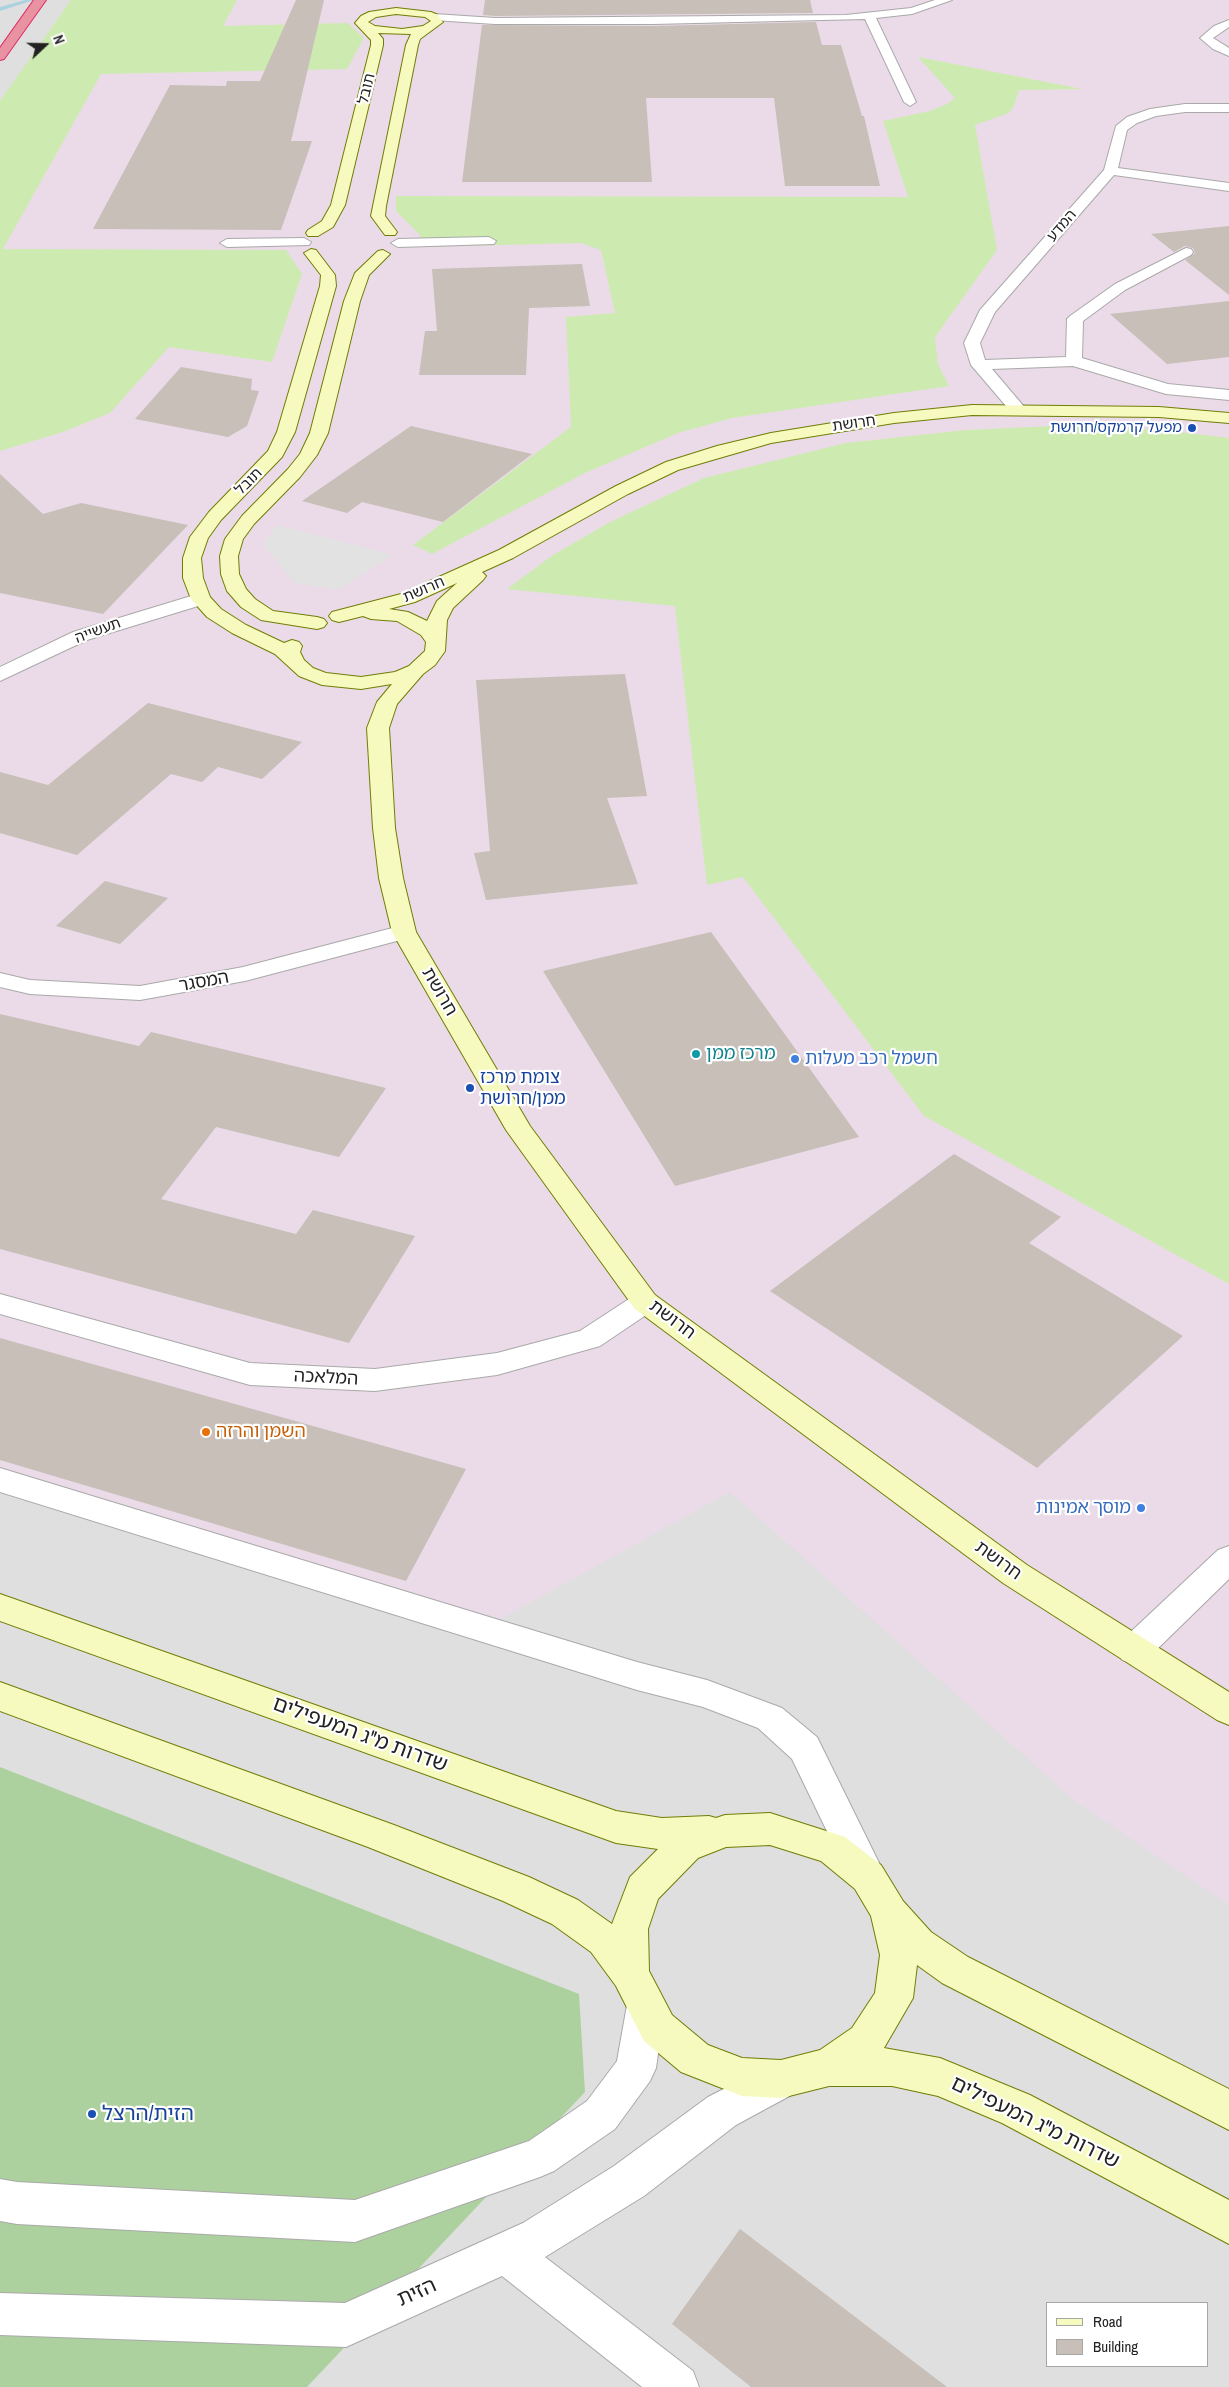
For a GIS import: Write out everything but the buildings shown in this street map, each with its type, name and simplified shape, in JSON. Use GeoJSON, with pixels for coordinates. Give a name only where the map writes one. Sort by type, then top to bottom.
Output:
{"type":"FeatureCollection","features":[{"type":"Feature","properties":{"kind":"highway"},"geometry":{"type":"LineString","coordinates":[[0,56],[40,0]]}},
{"type":"Feature","properties":{"kind":"street"},"geometry":{"type":"LineString","coordinates":[[386,0],[373,14],[365,18],[362,23],[365,26],[388,32],[430,21],[653,21],[870,17],[912,11],[946,0]]}},
{"type":"Feature","properties":{"kind":"street"},"geometry":{"type":"LineString","coordinates":[[419,0],[430,21]]}},
{"type":"Feature","properties":{"kind":"street"},"geometry":{"type":"LineString","coordinates":[[373,14],[403,11],[430,21]]}},
{"type":"Feature","properties":{"kind":"street"},"geometry":{"type":"LineString","coordinates":[[870,17],[910,102]]}},
{"type":"Feature","properties":{"kind":"street","name":"תובל"},"geometry":{"type":"LineString","coordinates":[[317,623],[268,616],[248,603],[237,592],[230,574],[229,556],[234,539],[248,520],[294,473],[308,455],[319,433],[352,301],[362,273],[383,254],[396,247],[394,238],[378,216],[379,206],[412,45],[415,37],[430,21]]}},
{"type":"Feature","properties":{"kind":"street"},"geometry":{"type":"LineString","coordinates":[[1229,24],[1218,28],[1206,38],[1217,47],[1229,52]]}},
{"type":"Feature","properties":{"kind":"street","name":"תובל"},"geometry":{"type":"LineString","coordinates":[[322,679],[306,672],[282,650],[239,629],[214,613],[201,599],[192,578],[192,558],[199,537],[215,516],[276,453],[286,432],[328,286],[328,275],[309,243],[328,224],[338,205],[377,45],[377,39],[365,26]]}},
{"type":"Feature","properties":{"kind":"street","name":"המדע"},"geometry":{"type":"LineString","coordinates":[[1018,409],[979,365],[972,343],[988,310],[1111,172],[1121,130],[1132,120],[1154,112],[1186,108],[1229,108]]}},
{"type":"Feature","properties":{"kind":"street"},"geometry":{"type":"LineString","coordinates":[[1111,172],[1229,187]]}},
{"type":"Feature","properties":{"kind":"street"},"geometry":{"type":"LineString","coordinates":[[227,243],[309,243],[345,226]]}},
{"type":"Feature","properties":{"kind":"street"},"geometry":{"type":"LineString","coordinates":[[367,227],[394,238],[488,241]]}},
{"type":"Feature","properties":{"kind":"street"},"geometry":{"type":"LineString","coordinates":[[309,243],[337,259]]}},
{"type":"Feature","properties":{"kind":"street"},"geometry":{"type":"LineString","coordinates":[[1074,361],[1075,319],[1120,287],[1186,252]]}},
{"type":"Feature","properties":{"kind":"street"},"geometry":{"type":"LineString","coordinates":[[353,259],[383,254]]}},
{"type":"Feature","properties":{"kind":"street"},"geometry":{"type":"LineString","coordinates":[[979,365],[1074,361],[1166,390],[1229,395]]}},
{"type":"Feature","properties":{"kind":"street","name":"חרושת"},"geometry":{"type":"LineString","coordinates":[[339,616],[408,598],[506,554],[672,466],[723,450],[771,438],[894,418],[972,410],[1159,412],[1229,418]]}},
{"type":"Feature","properties":{"kind":"street","name":"חרושת"},"geometry":{"type":"LineString","coordinates":[[506,554],[474,577],[444,605],[437,620],[435,651],[428,661],[416,670],[387,702],[378,728],[384,828],[391,878],[404,932],[519,1130],[645,1302],[1015,1574],[1229,1710]]}},
{"type":"Feature","properties":{"kind":"street","name":"תעשייה"},"geometry":{"type":"LineString","coordinates":[[0,675],[80,636],[201,599]]}},
{"type":"Feature","properties":{"kind":"street"},"geometry":{"type":"LineString","coordinates":[[295,663],[290,652],[293,641],[302,631],[317,623],[339,616],[367,613],[401,616],[417,622],[429,631],[435,641]]}},
{"type":"Feature","properties":{"kind":"street"},"geometry":{"type":"LineString","coordinates":[[322,679],[361,684],[400,677],[416,670]]}},
{"type":"Feature","properties":{"kind":"street","name":"חרושת"},"geometry":{"type":"LineString","coordinates":[[322,679],[351,692],[363,704],[378,728]]}},
{"type":"Feature","properties":{"kind":"street","name":"המסגר"},"geometry":{"type":"LineString","coordinates":[[0,980],[30,987],[140,993],[246,974],[404,932]]}},
{"type":"Feature","properties":{"kind":"street","name":"המלאכה"},"geometry":{"type":"LineString","coordinates":[[0,1304],[250,1374],[375,1380],[497,1364],[590,1339],[645,1302]]}},
{"type":"Feature","properties":{"kind":"street"},"geometry":{"type":"LineString","coordinates":[[0,1480],[628,1673],[707,1694],[770,1718],[805,1748],[839,1822],[868,1877],[889,1912],[918,1944],[956,1970],[1229,2110]]}},
{"type":"Feature","properties":{"kind":"street"},"geometry":{"type":"LineString","coordinates":[[1134,1650],[1229,1559]]}},
{"type":"Feature","properties":{"kind":"street","name":"שדרות מ\"ג המעפילים"},"geometry":{"type":"LineString","coordinates":[[0,1607],[616,1827],[662,1834],[770,1829],[832,1848],[868,1877]]}},
{"type":"Feature","properties":{"kind":"street"},"geometry":{"type":"LineString","coordinates":[[0,1696],[381,1836],[516,1889],[573,1917],[604,1940],[638,1989],[658,2028],[695,2059],[742,2077],[782,2079],[828,2067],[866,2041],[894,1998],[899,1955],[889,1912]]}},
{"type":"Feature","properties":{"kind":"street"},"geometry":{"type":"LineString","coordinates":[[0,2200],[17,2203],[354,2221],[540,2157],[601,2115],[636,2068],[638,1989],[629,1929],[643,1889],[685,1847],[725,1831]]}},
{"type":"Feature","properties":{"kind":"street","name":"שדרות מ\"ג המעפילים"},"geometry":{"type":"LineString","coordinates":[[828,2067],[892,2067],[940,2077],[1016,2109],[1229,2223]]}},
{"type":"Feature","properties":{"kind":"street","name":"הזית"},"geometry":{"type":"LineString","coordinates":[[0,2314],[346,2325],[538,2238],[629,2181],[722,2111],[782,2079]]}},
{"type":"Feature","properties":{"kind":"street"},"geometry":{"type":"LineString","coordinates":[[506,2253],[677,2387]]}},
{"type":"Feature","properties":{"kind":"shaded area"},"geometry":{"type":"Polygon","coordinates":[[[0,0],[1229,0],[1229,2387],[0,2387],[0,0]]]}},
{"type":"Feature","properties":{"kind":"shaded area"},"geometry":{"type":"Polygon","coordinates":[[[83,0],[1229,0],[1229,1905],[1075,1801],[730,1492],[495,1622],[0,1469],[0,124],[83,0]]]}},
{"type":"Feature","properties":{"kind":"shaded area"},"geometry":{"type":"Polygon","coordinates":[[[277,525],[393,555],[338,590],[294,583],[263,544],[277,525]]]}},
{"type":"Feature","properties":{"kind":"green space"},"geometry":{"type":"Polygon","coordinates":[[[71,0],[237,0],[223,26],[348,23],[364,38],[347,69],[101,74],[3,249],[286,250],[302,274],[272,362],[169,347],[110,413],[63,432],[0,451],[0,101],[71,0]]]}},
{"type":"Feature","properties":{"kind":"green space"},"geometry":{"type":"Polygon","coordinates":[[[918,57],[1082,89],[1019,90],[1014,106],[1009,113],[975,125],[997,250],[935,337],[938,364],[949,386],[732,418],[678,433],[585,473],[432,554],[413,545],[571,427],[566,317],[615,313],[601,250],[581,243],[423,247],[420,235],[396,211],[396,196],[908,197],[883,121],[930,111],[947,104],[955,98],[918,57]]]}},
{"type":"Feature","properties":{"kind":"green space"},"geometry":{"type":"Polygon","coordinates":[[[1075,425],[1171,431],[1229,438],[1229,1284],[924,1116],[743,877],[707,885],[675,606],[507,589],[553,555],[610,522],[704,478],[846,443],[966,430],[1075,425]]]}},
{"type":"Feature","properties":{"kind":"green space"},"geometry":{"type":"Polygon","coordinates":[[[0,1767],[579,1994],[585,2092],[307,2387],[0,2387],[0,1767]]]}},
{"type":"Feature","properties":{"kind":"waterway"},"geometry":{"type":"LineString","coordinates":[[0,9],[31,0]]}},
{"type":"Feature","properties":{"kind":"place","name":"מפעל קרמקס/חרושת"},"geometry":{"type":"Point","coordinates":[1192,428]}},
{"type":"Feature","properties":{"kind":"place","name":"מרכז ממן"},"geometry":{"type":"Point","coordinates":[696,1054]}},
{"type":"Feature","properties":{"kind":"place","name":"חשמל רכב מעלות"},"geometry":{"type":"Point","coordinates":[795,1059]}},
{"type":"Feature","properties":{"kind":"place","name":"צומת מרכז ממן/חרושת"},"geometry":{"type":"Point","coordinates":[470,1088]}},
{"type":"Feature","properties":{"kind":"place","name":"השמן והרזה"},"geometry":{"type":"Point","coordinates":[206,1432]}},
{"type":"Feature","properties":{"kind":"place","name":"מוסך אמינות"},"geometry":{"type":"Point","coordinates":[1141,1508]}},
{"type":"Feature","properties":{"kind":"place","name":"הזית/הרצל"},"geometry":{"type":"Point","coordinates":[92,2114]}}]}
